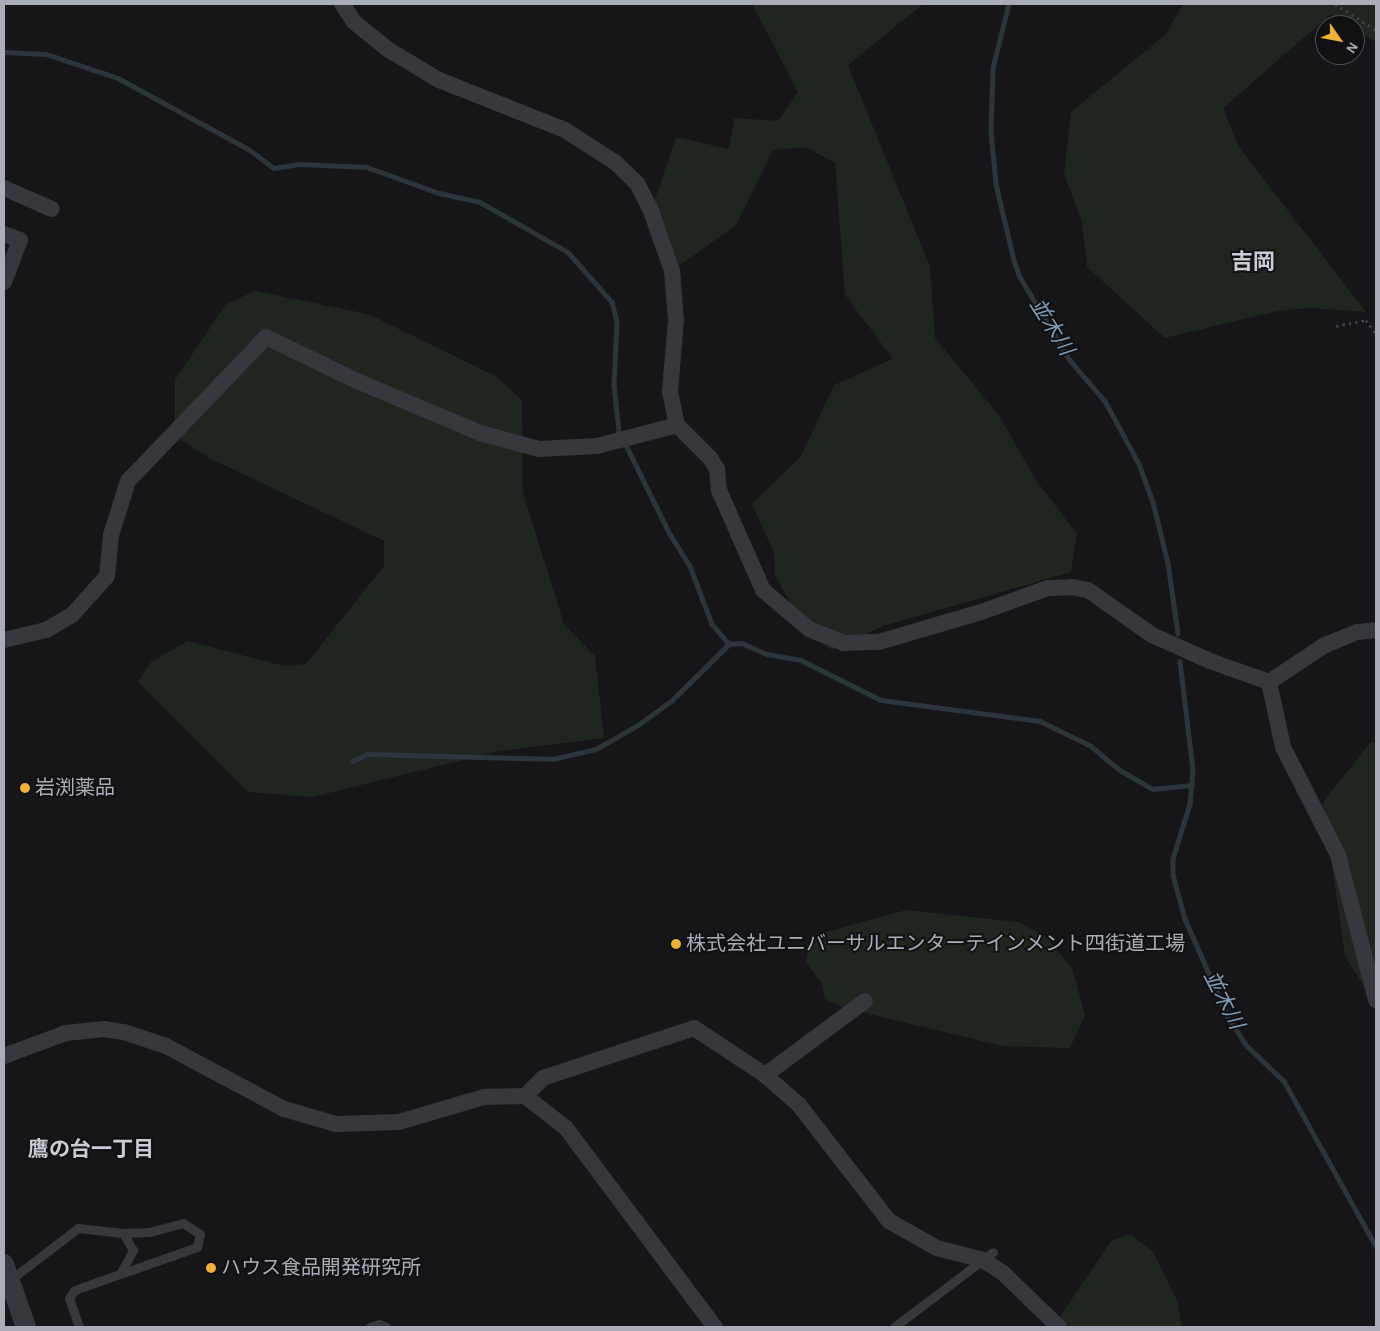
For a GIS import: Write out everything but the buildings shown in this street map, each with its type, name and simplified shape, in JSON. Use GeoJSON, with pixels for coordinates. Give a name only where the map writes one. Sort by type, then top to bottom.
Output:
{"type":"FeatureCollection","features":[{"type":"Feature","properties":{"kind":"street"},"geometry":{"type":"LineString","coordinates":[[342,4],[354,22],[389,50],[439,80],[565,130],[616,163],[637,183],[649,205],[672,271],[676,320],[670,392],[676,425],[710,458],[717,469],[719,490],[763,590],[809,630],[843,643],[879,642],[984,611],[1048,588],[1072,587],[1088,590],[1152,635],[1210,661],[1269,682]]}},
{"type":"Feature","properties":{"kind":"street"},"geometry":{"type":"LineString","coordinates":[[4,188],[52,209]]}},
{"type":"Feature","properties":{"kind":"street"},"geometry":{"type":"LineString","coordinates":[[4,234],[20,240],[4,282]]}},
{"type":"Feature","properties":{"kind":"street"},"geometry":{"type":"LineString","coordinates":[[4,640],[46,630],[72,615],[107,576],[111,535],[128,481],[266,337],[357,381],[480,432],[539,449],[597,446],[676,425]]}},
{"type":"Feature","properties":{"kind":"street"},"geometry":{"type":"LineString","coordinates":[[1269,682],[1326,645],[1358,632],[1376,630]]}},
{"type":"Feature","properties":{"kind":"street"},"geometry":{"type":"LineString","coordinates":[[1269,682],[1283,747],[1338,855],[1376,1000]]}},
{"type":"Feature","properties":{"kind":"street"},"geometry":{"type":"LineString","coordinates":[[765,1075],[865,1001]]}},
{"type":"Feature","properties":{"kind":"street"},"geometry":{"type":"LineString","coordinates":[[524,1096],[543,1078],[694,1028],[765,1075],[799,1105],[889,1221],[937,1248],[988,1256],[1059,1327]]}},
{"type":"Feature","properties":{"kind":"street"},"geometry":{"type":"LineString","coordinates":[[4,1056],[66,1033],[104,1029],[124,1032],[166,1046],[284,1109],[336,1124],[399,1122],[484,1097],[524,1096],[566,1128],[716,1327]]}},
{"type":"Feature","properties":{"kind":"street"},"geometry":{"type":"LineString","coordinates":[[7,1272],[26,1327]]}},
{"type":"Feature","properties":{"kind":"lane"},"geometry":{"type":"LineString","coordinates":[[7,1272],[78,1228],[123,1233],[150,1232],[183,1223],[200,1234],[197,1247],[74,1290],[69,1298],[79,1327]]}},
{"type":"Feature","properties":{"kind":"lane"},"geometry":{"type":"LineString","coordinates":[[120,1274],[134,1250],[123,1233]]}},
{"type":"Feature","properties":{"kind":"lane"},"geometry":{"type":"LineString","coordinates":[[894,1327],[988,1256]]}},
{"type":"Feature","properties":{"kind":"lane"},"geometry":{"type":"LineString","coordinates":[[370,1327],[379,1324],[386,1327]]}},
{"type":"Feature","properties":{"kind":"path"},"geometry":{"type":"LineString","coordinates":[[1335,4],[1376,30]]}},
{"type":"Feature","properties":{"kind":"path"},"geometry":{"type":"LineString","coordinates":[[1336,326],[1366,320],[1376,334]]}},
{"type":"Feature","properties":{"kind":"shaded area"},"geometry":{"type":"Polygon","coordinates":[[[752,4],[923,4],[848,65],[930,267],[935,338],[998,414],[1036,480],[1077,534],[1071,572],[883,626],[832,650],[807,634],[775,575],[774,553],[752,504],[801,456],[834,385],[893,359],[845,295],[835,163],[806,147],[773,150],[736,225],[672,271],[651,211],[676,137],[729,149],[734,118],[778,121],[798,92],[752,4]]]}},
{"type":"Feature","properties":{"kind":"shaded area"},"geometry":{"type":"Polygon","coordinates":[[[1183,4],[1376,4],[1376,42],[1365,35],[1365,15],[1315,15],[1315,28],[1223,108],[1239,147],[1366,312],[1309,308],[1277,311],[1165,338],[1087,267],[1082,222],[1064,174],[1071,112],[1165,35],[1183,4]]]}},
{"type":"Feature","properties":{"kind":"shaded area"},"geometry":{"type":"Polygon","coordinates":[[[255,291],[368,314],[497,377],[522,400],[523,493],[564,624],[595,656],[604,738],[499,751],[313,797],[248,792],[138,682],[151,662],[188,641],[284,666],[306,664],[384,566],[384,541],[209,458],[175,436],[175,380],[226,304],[255,291]]]}},
{"type":"Feature","properties":{"kind":"shaded area"},"geometry":{"type":"Polygon","coordinates":[[[1376,741],[1376,1006],[1345,956],[1323,802],[1370,743],[1376,741]]]}},
{"type":"Feature","properties":{"kind":"shaded area"},"geometry":{"type":"Polygon","coordinates":[[[906,910],[1018,922],[1045,936],[1072,968],[1085,1015],[1070,1048],[1002,1046],[849,1009],[825,999],[822,984],[806,962],[811,936],[906,910]]]}},
{"type":"Feature","properties":{"kind":"shaded area"},"geometry":{"type":"Polygon","coordinates":[[[1131,1234],[1154,1253],[1178,1303],[1182,1327],[1053,1327],[1111,1241],[1131,1234]]]}},
{"type":"Feature","properties":{"kind":"waterway","name":"並木川"},"geometry":{"type":"LineString","coordinates":[[1009,4],[993,68],[991,132],[996,184],[1014,260],[1020,277],[1069,359],[1105,401],[1139,464],[1153,502],[1168,563],[1178,633]]}},
{"type":"Feature","properties":{"kind":"waterway"},"geometry":{"type":"LineString","coordinates":[[4,52],[46,54],[118,78],[250,150],[274,168],[299,164],[367,167],[439,193],[480,202],[568,252],[612,302],[617,322],[614,385],[619,431],[670,534],[690,566],[712,624],[729,644]]}},
{"type":"Feature","properties":{"kind":"waterway"},"geometry":{"type":"LineString","coordinates":[[352,761],[368,754],[553,759],[596,749],[638,725],[670,702],[729,644],[742,643],[767,654],[801,660],[881,700],[1040,721],[1091,746],[1120,770],[1153,789],[1192,785]]}},
{"type":"Feature","properties":{"kind":"waterway","name":"並木川"},"geometry":{"type":"LineString","coordinates":[[1180,661],[1193,770],[1190,804],[1173,859],[1173,875],[1185,919],[1228,1017],[1246,1045],[1284,1081],[1376,1246]]}},
{"type":"Feature","properties":{"kind":"place","name":"岩渕薬品"},"geometry":{"type":"Point","coordinates":[25,788]}},
{"type":"Feature","properties":{"kind":"place","name":"株式会社ユニバーサルエンターテインメント四街道工場"},"geometry":{"type":"Point","coordinates":[676,944]}},
{"type":"Feature","properties":{"kind":"place","name":"ハウス食品開発研究所"},"geometry":{"type":"Point","coordinates":[211,1268]}},
{"type":"Feature","properties":{"kind":"district","name":"吉岡"},"geometry":{"type":"Point","coordinates":[1253,263]}},
{"type":"Feature","properties":{"kind":"district","name":"鷹の台一丁目"},"geometry":{"type":"Point","coordinates":[91,1150]}}]}
